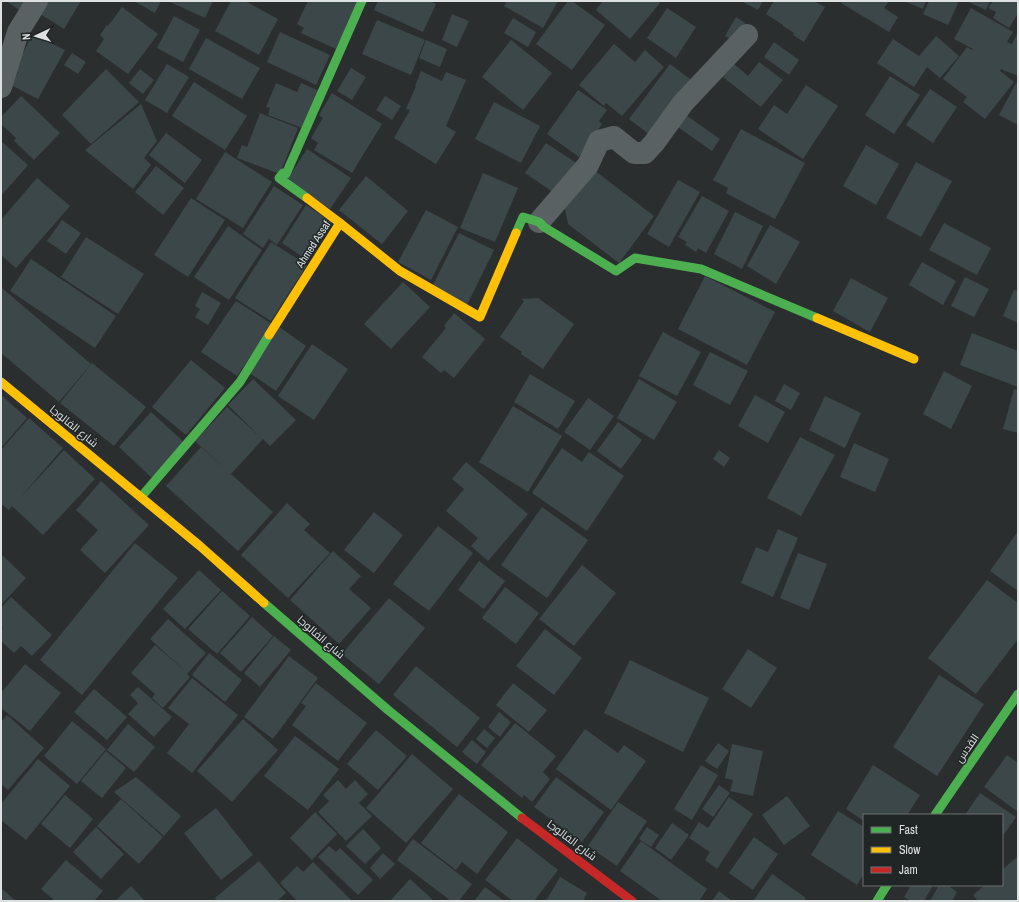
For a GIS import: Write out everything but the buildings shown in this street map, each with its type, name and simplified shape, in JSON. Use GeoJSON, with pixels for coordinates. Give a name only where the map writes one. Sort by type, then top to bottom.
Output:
{"type":"FeatureCollection","features":[{"type":"Feature","properties":{"kind":"street"},"geometry":{"type":"LineString","coordinates":[[1,87],[18,32],[37,1]]}},
{"type":"Feature","properties":{"kind":"street","name":"Ahmed Assaf"},"geometry":{"type":"LineString","coordinates":[[141,497],[240,382],[340,223],[280,178],[283,173],[286,174],[362,1]]}},
{"type":"Feature","properties":{"kind":"street"},"geometry":{"type":"LineString","coordinates":[[539,222],[588,165],[599,141],[614,137],[634,153],[645,153],[683,103],[747,35]]}},
{"type":"Feature","properties":{"kind":"street"},"geometry":{"type":"LineString","coordinates":[[340,223],[400,271],[480,317],[523,217],[539,222],[544,227],[616,271],[635,258],[701,269],[914,359]]}},
{"type":"Feature","properties":{"kind":"street","name":"شارع الفالوجا"},"geometry":{"type":"LineString","coordinates":[[1,382],[200,546],[291,627],[388,710],[512,810],[632,901]]}},
{"type":"Feature","properties":{"kind":"street","name":"القدس"},"geometry":{"type":"LineString","coordinates":[[936,814],[1018,694]]}},
{"type":"Feature","properties":{"kind":"street"},"geometry":{"type":"LineString","coordinates":[[877,901],[886,886]]}},
{"type":"Feature","properties":{"kind":"traffic: fast"},"geometry":{"type":"LineString","coordinates":[[307,198],[279,178],[283,173],[286,174],[362,1]]}},
{"type":"Feature","properties":{"kind":"traffic: fast"},"geometry":{"type":"LineString","coordinates":[[516,233],[523,217],[539,222],[544,227],[616,271],[635,258],[701,269],[817,318]]}},
{"type":"Feature","properties":{"kind":"traffic: fast"},"geometry":{"type":"LineString","coordinates":[[141,497],[240,382],[269,335]]}},
{"type":"Feature","properties":{"kind":"traffic: fast"},"geometry":{"type":"LineString","coordinates":[[264,603],[388,710],[522,818]]}},
{"type":"Feature","properties":{"kind":"traffic: fast"},"geometry":{"type":"LineString","coordinates":[[936,814],[1018,694]]}},
{"type":"Feature","properties":{"kind":"traffic: fast"},"geometry":{"type":"LineString","coordinates":[[877,901],[886,886]]}},
{"type":"Feature","properties":{"kind":"traffic: slow"},"geometry":{"type":"LineString","coordinates":[[269,335],[340,223],[307,198]]}},
{"type":"Feature","properties":{"kind":"traffic: slow"},"geometry":{"type":"LineString","coordinates":[[340,223],[400,271],[480,317],[516,233]]}},
{"type":"Feature","properties":{"kind":"traffic: slow"},"geometry":{"type":"LineString","coordinates":[[817,318],[914,359]]}},
{"type":"Feature","properties":{"kind":"traffic: slow"},"geometry":{"type":"LineString","coordinates":[[1,382],[200,546],[264,603]]}},
{"type":"Feature","properties":{"kind":"traffic: jam"},"geometry":{"type":"LineString","coordinates":[[522,818],[632,901]]}}]}
